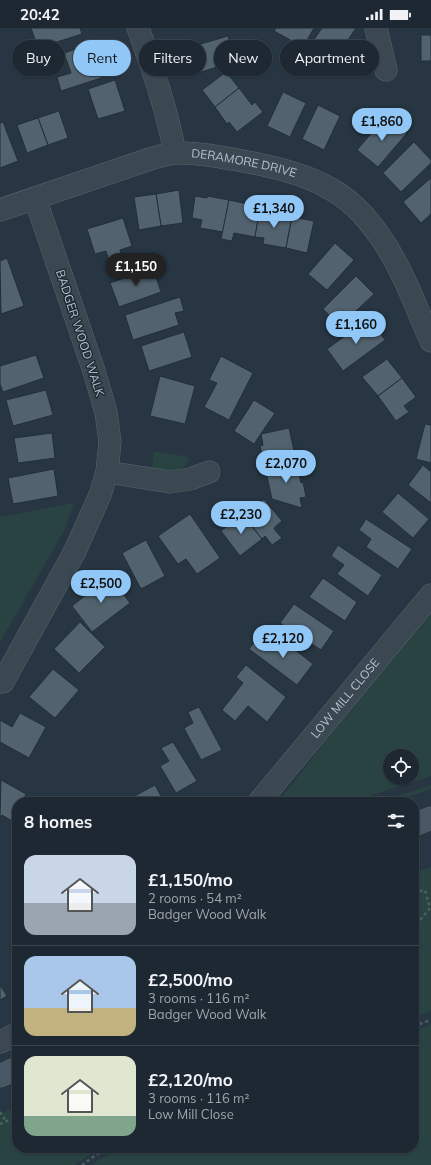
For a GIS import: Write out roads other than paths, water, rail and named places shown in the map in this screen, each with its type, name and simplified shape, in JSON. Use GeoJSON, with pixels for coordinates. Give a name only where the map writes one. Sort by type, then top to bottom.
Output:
{"type":"FeatureCollection","features":[{"type":"Feature","properties":{"kind":"street"},"geometry":{"type":"LineString","coordinates":[[138,28],[162,96],[170,123],[176,153]]}},
{"type":"Feature","properties":{"kind":"street"},"geometry":{"type":"LineString","coordinates":[[376,28],[386,70]]}},
{"type":"Feature","properties":{"kind":"street","name":"DERAMORE DRIVE"},"geometry":{"type":"LineString","coordinates":[[0,210],[153,158],[176,153],[198,154],[264,165],[279,169],[301,176],[329,188],[351,204],[370,223],[386,246],[406,282],[431,341]]}},
{"type":"Feature","properties":{"kind":"street","name":"BADGER WOOD WALK"},"geometry":{"type":"LineString","coordinates":[[3,682],[75,550],[100,495],[107,472],[110,442],[106,412],[94,371],[35,198]]}},
{"type":"Feature","properties":{"kind":"street"},"geometry":{"type":"LineString","coordinates":[[107,472],[170,482],[190,479],[209,472]]}},
{"type":"Feature","properties":{"kind":"street","name":"LOW MILL CLOSE"},"geometry":{"type":"LineString","coordinates":[[263,797],[431,595]]}},
{"type":"Feature","properties":{"kind":"street"},"geometry":{"type":"LineString","coordinates":[[419,823],[431,818]]}},
{"type":"Feature","properties":{"kind":"street"},"geometry":{"type":"LineString","coordinates":[[0,1042],[12,1036]]}},
{"type":"Feature","properties":{"kind":"street"},"geometry":{"type":"LineString","coordinates":[[0,1076],[12,1070]]}}]}
